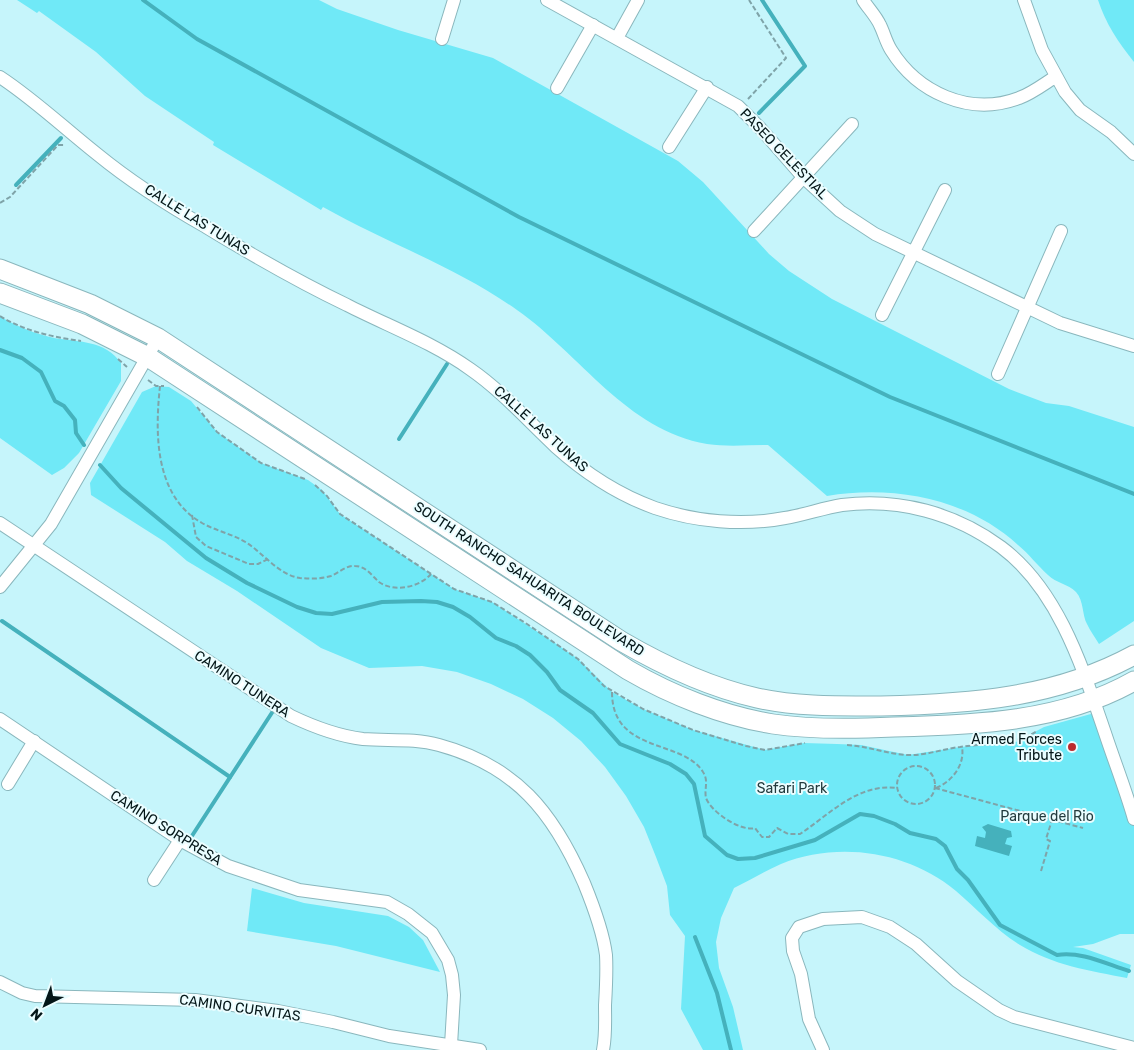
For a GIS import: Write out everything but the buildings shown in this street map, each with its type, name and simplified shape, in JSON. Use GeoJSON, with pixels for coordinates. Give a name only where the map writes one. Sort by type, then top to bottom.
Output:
{"type":"FeatureCollection","features":[{"type":"Feature","properties":{"kind":"street"},"geometry":{"type":"LineString","coordinates":[[442,40],[454,0]]}},
{"type":"Feature","properties":{"kind":"street","name":"PASEO CELESTIAL"},"geometry":{"type":"LineString","coordinates":[[547,0],[707,87],[740,108],[803,177],[840,212],[875,234],[1060,323],[1134,346]]}},
{"type":"Feature","properties":{"kind":"street"},"geometry":{"type":"LineString","coordinates":[[617,38],[638,0]]}},
{"type":"Feature","properties":{"kind":"street"},"geometry":{"type":"LineString","coordinates":[[863,0],[879,24],[890,49],[908,73],[933,92],[962,103],[992,105],[1019,98],[1055,78]]}},
{"type":"Feature","properties":{"kind":"street"},"geometry":{"type":"LineString","coordinates":[[1024,0],[1042,50],[1055,78],[1080,110],[1111,132],[1134,154]]}},
{"type":"Feature","properties":{"kind":"street"},"geometry":{"type":"LineString","coordinates":[[558,88],[593,25]]}},
{"type":"Feature","properties":{"kind":"street","name":"CALLE LAS TUNAS"},"geometry":{"type":"LineString","coordinates":[[0,77],[31,97],[85,143],[132,179],[233,243],[346,305],[450,356],[489,383],[572,461],[603,483],[634,499],[656,509],[722,521],[768,521],[842,505],[866,504],[914,507],[961,522],[1004,549],[1038,584],[1058,617],[1093,698],[1134,819]]}},
{"type":"Feature","properties":{"kind":"street"},"geometry":{"type":"LineString","coordinates":[[669,146],[707,87]]}},
{"type":"Feature","properties":{"kind":"street"},"geometry":{"type":"LineString","coordinates":[[754,231],[852,124]]}},
{"type":"Feature","properties":{"kind":"street"},"geometry":{"type":"LineString","coordinates":[[882,315],[946,190]]}},
{"type":"Feature","properties":{"kind":"street"},"geometry":{"type":"LineString","coordinates":[[998,374],[1061,231]]}},
{"type":"Feature","properties":{"kind":"street","name":"SOUTH RANCHO SAHUARITA BOULEVARD"},"geometry":{"type":"LineString","coordinates":[[0,269],[90,304],[158,338],[621,641],[662,664],[706,683],[782,703],[846,706],[986,700],[1044,690],[1085,677],[1134,655]]}},
{"type":"Feature","properties":{"kind":"street","name":"SOUTH RANCHO SAHUARITA BOULEVARD"},"geometry":{"type":"LineString","coordinates":[[0,293],[82,324],[148,357],[628,670],[686,699],[732,714],[772,724],[843,729],[1011,720],[1050,712],[1093,698],[1134,681]]}},
{"type":"Feature","properties":{"kind":"street"},"geometry":{"type":"LineString","coordinates":[[0,587],[51,524],[67,499],[158,338]]}},
{"type":"Feature","properties":{"kind":"street","name":"CAMINO TUNERA"},"geometry":{"type":"LineString","coordinates":[[0,524],[291,716],[343,735],[364,739],[420,741],[438,745],[482,761],[516,783],[543,810],[560,834],[582,879],[597,919],[606,953],[607,970],[604,1050]]}},
{"type":"Feature","properties":{"kind":"street","name":"CAMINO SORPRESA"},"geometry":{"type":"LineString","coordinates":[[0,719],[180,840],[228,866],[263,880],[299,890],[387,902],[408,914],[432,933],[439,944],[452,975],[454,995],[451,1045]]}},
{"type":"Feature","properties":{"kind":"street"},"geometry":{"type":"LineString","coordinates":[[8,784],[34,741]]}},
{"type":"Feature","properties":{"kind":"street"},"geometry":{"type":"LineString","coordinates":[[154,880],[180,840]]}},
{"type":"Feature","properties":{"kind":"street"},"geometry":{"type":"LineString","coordinates":[[823,1050],[809,1019],[801,974],[793,951],[792,938],[799,927],[823,919],[862,917],[890,927],[916,944],[957,981],[999,1010],[1014,1017],[1134,1048]]}},
{"type":"Feature","properties":{"kind":"street","name":"CAMINO CURVITAS"},"geometry":{"type":"LineString","coordinates":[[0,982],[22,993],[35,996],[162,998],[230,1004],[333,1022],[389,1036],[480,1050]]}},
{"type":"Feature","properties":{"kind":"path"},"geometry":{"type":"LineString","coordinates":[[740,108],[786,58],[750,0]]}},
{"type":"Feature","properties":{"kind":"path"},"geometry":{"type":"LineString","coordinates":[[0,203],[10,197],[58,145],[85,143]]}},
{"type":"Feature","properties":{"kind":"path"},"geometry":{"type":"LineString","coordinates":[[160,385],[156,419],[160,461],[173,491],[192,515],[201,522],[245,542],[290,575],[306,578],[325,577],[349,566],[358,566],[382,584],[410,587],[431,574]]}},
{"type":"Feature","properties":{"kind":"path"},"geometry":{"type":"LineString","coordinates":[[192,515],[196,536],[206,546],[248,564],[258,564],[268,559]]}},
{"type":"Feature","properties":{"kind":"path"},"geometry":{"type":"LineString","coordinates":[[612,692],[617,714],[632,734],[698,766],[705,776],[706,796],[711,805],[742,828],[756,828],[762,837],[769,837],[777,828],[788,834],[800,834],[859,794],[881,787],[897,788]]}},
{"type":"Feature","properties":{"kind":"path"},"geometry":{"type":"LineString","coordinates":[[935,788],[930,771],[918,766],[912,766],[898,777],[897,788],[903,800],[916,804],[928,801],[935,788],[946,782],[958,770],[963,758],[962,746]]}},
{"type":"Feature","properties":{"kind":"path"},"geometry":{"type":"LineString","coordinates":[[935,788],[1083,828]]}},
{"type":"Feature","properties":{"kind":"path"},"geometry":{"type":"LineString","coordinates":[[1041,871],[1050,841],[1046,839],[1052,820]]}},
{"type":"Feature","properties":{"kind":"green space"},"geometry":{"type":"Polygon","coordinates":[[[17,0],[319,0],[337,9],[398,30],[493,58],[678,161],[703,182],[769,254],[789,271],[832,299],[1009,389],[1046,403],[1069,406],[1134,427],[1134,621],[1099,644],[1087,624],[1079,596],[1076,592],[1051,578],[1022,548],[998,529],[976,516],[953,506],[903,494],[878,492],[827,496],[768,445],[730,446],[707,444],[678,436],[652,423],[606,389],[540,328],[517,310],[447,268],[323,207],[321,210],[213,145],[214,142],[145,96],[96,52],[39,11],[37,13],[17,0]]]}},
{"type":"Feature","properties":{"kind":"green space"},"geometry":{"type":"Polygon","coordinates":[[[1098,0],[1134,0],[1134,62],[1113,32],[1098,0]]]}},
{"type":"Feature","properties":{"kind":"green space"},"geometry":{"type":"Polygon","coordinates":[[[0,316],[40,334],[99,346],[115,355],[121,363],[121,381],[79,453],[64,468],[52,475],[0,438],[0,316]]]}},
{"type":"Feature","properties":{"kind":"green space"},"geometry":{"type":"Polygon","coordinates":[[[156,386],[169,387],[191,401],[217,432],[261,463],[308,480],[322,490],[340,514],[454,589],[492,602],[558,645],[578,659],[612,692],[643,709],[693,730],[765,750],[804,743],[837,744],[861,745],[908,755],[960,747],[1016,742],[1044,727],[1098,712],[1134,819],[1134,934],[1120,934],[1093,944],[1073,947],[1083,948],[1131,965],[1127,978],[1072,966],[1032,952],[1003,933],[956,891],[937,877],[916,867],[895,859],[872,854],[826,853],[803,857],[781,864],[734,888],[721,918],[716,942],[719,968],[733,1007],[743,1050],[703,1050],[681,1009],[685,936],[670,915],[667,886],[656,857],[644,827],[626,796],[605,767],[581,741],[553,718],[523,699],[491,684],[457,672],[422,666],[369,668],[321,648],[237,591],[187,561],[165,542],[91,495],[90,483],[142,392],[156,386]]]}},
{"type":"Feature","properties":{"kind":"green space"},"geometry":{"type":"Polygon","coordinates":[[[252,888],[304,903],[388,916],[409,927],[423,940],[440,972],[336,946],[247,931],[252,888]]]}},
{"type":"Feature","properties":{"kind":"shaded area"},"geometry":{"type":"Polygon","coordinates":[[[988,824],[1011,831],[1012,837],[1007,838],[1005,844],[1012,846],[1009,856],[975,846],[977,836],[985,838],[986,832],[982,827],[988,824]]]}},
{"type":"Feature","properties":{"kind":"waterway"},"geometry":{"type":"LineString","coordinates":[[143,0],[197,39],[519,217],[890,397],[1134,494]]}},
{"type":"Feature","properties":{"kind":"waterway"},"geometry":{"type":"LineString","coordinates":[[759,113],[805,66],[762,0]]}},
{"type":"Feature","properties":{"kind":"waterway"},"geometry":{"type":"LineString","coordinates":[[16,185],[61,138]]}},
{"type":"Feature","properties":{"kind":"waterway"},"geometry":{"type":"LineString","coordinates":[[0,350],[22,358],[41,372],[55,401],[64,406],[75,420],[76,433],[84,445]]}},
{"type":"Feature","properties":{"kind":"waterway"},"geometry":{"type":"LineString","coordinates":[[399,439],[447,364]]}},
{"type":"Feature","properties":{"kind":"waterway"},"geometry":{"type":"LineString","coordinates":[[100,465],[121,488],[206,558],[247,583],[297,607],[316,613],[332,614],[382,602],[421,601],[437,602],[453,607],[470,617],[496,638],[516,646],[530,655],[547,672],[560,690],[593,713],[620,744],[670,764],[686,774],[694,784],[705,836],[727,855],[738,859],[755,858],[815,840],[860,814],[874,816],[895,824],[910,833],[936,839],[945,846],[957,869],[968,880],[1000,925],[1057,955],[1084,956],[1129,971]]}},
{"type":"Feature","properties":{"kind":"waterway"},"geometry":{"type":"LineString","coordinates":[[2,621],[230,777]]}},
{"type":"Feature","properties":{"kind":"waterway"},"geometry":{"type":"LineString","coordinates":[[188,842],[275,708]]}},
{"type":"Feature","properties":{"kind":"waterway"},"geometry":{"type":"LineString","coordinates":[[695,937],[717,993],[731,1050]]}},
{"type":"Feature","properties":{"kind":"place","name":"Armed Forces Tribute"},"geometry":{"type":"Point","coordinates":[1072,747]}},
{"type":"Feature","properties":{"kind":"park label","name":"Safari Park"},"geometry":{"type":"Point","coordinates":[792,788]}},
{"type":"Feature","properties":{"kind":"park label","name":"Parque del Rio"},"geometry":{"type":"Point","coordinates":[1047,816]}}]}
